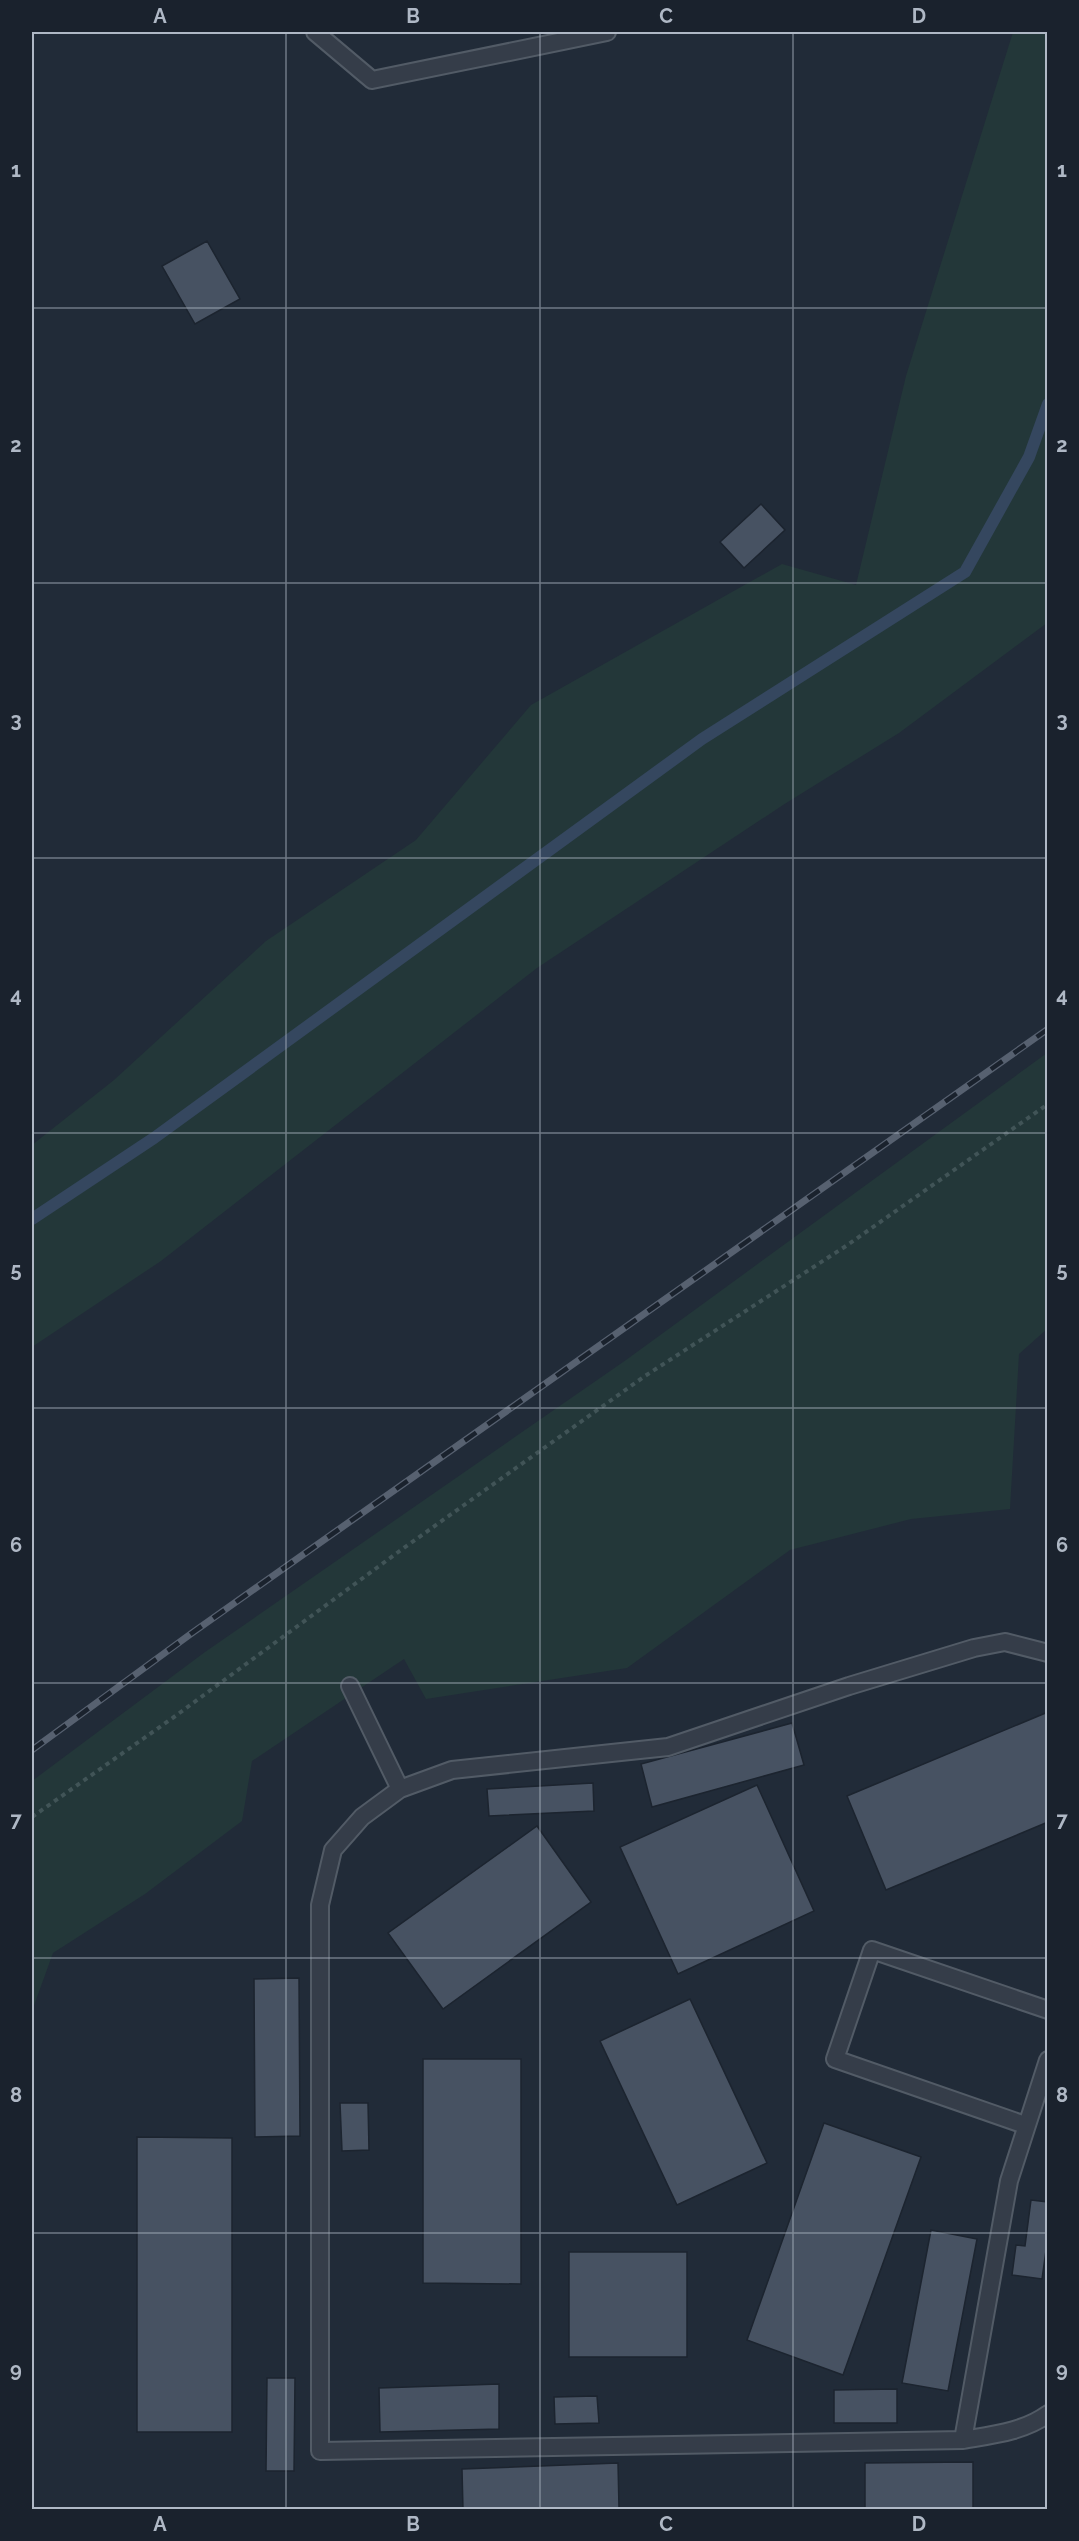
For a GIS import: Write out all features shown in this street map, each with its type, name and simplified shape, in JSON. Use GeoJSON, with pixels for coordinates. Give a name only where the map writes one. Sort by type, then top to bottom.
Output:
{"type":"FeatureCollection","features":[{"type":"Feature","properties":{"kind":"lane"},"geometry":{"type":"LineString","coordinates":[[315,32],[372,80],[607,32]]}},
{"type":"Feature","properties":{"kind":"lane"},"geometry":{"type":"LineString","coordinates":[[1047,1653],[1005,1642],[995,1644],[849,1686],[668,1747],[452,1770],[400,1789],[362,1817],[333,1850],[320,1905],[320,2451],[963,2440],[1004,2433],[1036,2423],[1047,2414]]}},
{"type":"Feature","properties":{"kind":"lane"},"geometry":{"type":"LineString","coordinates":[[350,1686],[400,1789]]}},
{"type":"Feature","properties":{"kind":"lane"},"geometry":{"type":"LineString","coordinates":[[1026,2125],[835,2059],[872,1950],[1047,2010]]}},
{"type":"Feature","properties":{"kind":"lane"},"geometry":{"type":"LineString","coordinates":[[963,2440],[1008,2181],[1047,2060]]}},
{"type":"Feature","properties":{"kind":"path"},"geometry":{"type":"LineString","coordinates":[[32,1817],[645,1376],[846,1246],[1047,1104]]}},
{"type":"Feature","properties":{"kind":"green space"},"geometry":{"type":"Polygon","coordinates":[[[1013,32],[1047,32],[1047,623],[899,733],[783,805],[537,968],[161,1261],[32,1347],[32,1145],[114,1080],[266,941],[416,840],[531,705],[782,564],[856,585],[906,376],[1013,32]]]}},
{"type":"Feature","properties":{"kind":"green space"},"geometry":{"type":"Polygon","coordinates":[[[1047,1053],[1047,1329],[1019,1354],[1010,1509],[911,1519],[790,1550],[627,1668],[426,1699],[404,1659],[252,1761],[242,1821],[145,1894],[53,1953],[32,2011],[32,1781],[205,1652],[626,1360],[1047,1053]]]}},
{"type":"Feature","properties":{"kind":"building"},"geometry":{"type":"Polygon","coordinates":[[[207,241],[240,299],[195,324],[162,266],[207,241]]]}},
{"type":"Feature","properties":{"kind":"building"},"geometry":{"type":"Polygon","coordinates":[[[761,504],[785,530],[744,568],[720,542],[761,504]]]}},
{"type":"Feature","properties":{"kind":"building"},"geometry":{"type":"Polygon","coordinates":[[[1048,1712],[1048,1822],[886,1890],[847,1796],[1048,1712]]]}},
{"type":"Feature","properties":{"kind":"building"},"geometry":{"type":"Polygon","coordinates":[[[792,1723],[804,1765],[652,1807],[641,1764],[792,1723]]]}},
{"type":"Feature","properties":{"kind":"building"},"geometry":{"type":"Polygon","coordinates":[[[593,1783],[594,1811],[489,1816],[487,1789],[593,1783]]]}},
{"type":"Feature","properties":{"kind":"building"},"geometry":{"type":"Polygon","coordinates":[[[757,1785],[814,1911],[678,1974],[620,1847],[757,1785]]]}},
{"type":"Feature","properties":{"kind":"building"},"geometry":{"type":"Polygon","coordinates":[[[537,1826],[591,1902],[443,2009],[388,1933],[537,1826]]]}},
{"type":"Feature","properties":{"kind":"building"},"geometry":{"type":"Polygon","coordinates":[[[299,1978],[300,2136],[255,2137],[254,1979],[299,1978]]]}},
{"type":"Feature","properties":{"kind":"building"},"geometry":{"type":"Polygon","coordinates":[[[690,1999],[767,2163],[677,2205],[600,2041],[690,1999]]]}},
{"type":"Feature","properties":{"kind":"building"},"geometry":{"type":"Polygon","coordinates":[[[423,2059],[521,2059],[521,2284],[423,2283],[423,2059]]]}},
{"type":"Feature","properties":{"kind":"building"},"geometry":{"type":"Polygon","coordinates":[[[340,2103],[368,2103],[369,2150],[342,2151],[340,2103]]]}},
{"type":"Feature","properties":{"kind":"building"},"geometry":{"type":"Polygon","coordinates":[[[824,2123],[921,2157],[843,2375],[747,2340],[824,2123]]]}},
{"type":"Feature","properties":{"kind":"building"},"geometry":{"type":"Polygon","coordinates":[[[137,2137],[232,2138],[232,2432],[137,2432],[137,2137]]]}},
{"type":"Feature","properties":{"kind":"building"},"geometry":{"type":"Polygon","coordinates":[[[1031,2200],[1048,2202],[1048,2236],[1042,2279],[1012,2275],[1016,2245],[1025,2246],[1031,2200]]]}},
{"type":"Feature","properties":{"kind":"building"},"geometry":{"type":"Polygon","coordinates":[[[931,2230],[977,2239],[948,2391],[902,2383],[931,2230]]]}},
{"type":"Feature","properties":{"kind":"building"},"geometry":{"type":"Polygon","coordinates":[[[569,2252],[687,2252],[687,2357],[569,2357],[569,2252]]]}},
{"type":"Feature","properties":{"kind":"building"},"geometry":{"type":"Polygon","coordinates":[[[267,2378],[295,2378],[294,2471],[266,2471],[267,2378]]]}},
{"type":"Feature","properties":{"kind":"building"},"geometry":{"type":"Polygon","coordinates":[[[499,2384],[499,2429],[380,2432],[379,2388],[499,2384]]]}},
{"type":"Feature","properties":{"kind":"building"},"geometry":{"type":"Polygon","coordinates":[[[897,2389],[897,2423],[834,2423],[834,2390],[897,2389]]]}},
{"type":"Feature","properties":{"kind":"building"},"geometry":{"type":"Polygon","coordinates":[[[597,2396],[599,2423],[555,2424],[554,2397],[597,2396]]]}},
{"type":"Feature","properties":{"kind":"building"},"geometry":{"type":"Polygon","coordinates":[[[973,2462],[973,2509],[865,2510],[865,2463],[973,2462]]]}},
{"type":"Feature","properties":{"kind":"building"},"geometry":{"type":"Polygon","coordinates":[[[618,2463],[619,2508],[463,2510],[462,2469],[618,2463]]]}},
{"type":"Feature","properties":{"kind":"waterway"},"geometry":{"type":"LineString","coordinates":[[32,1219],[154,1138],[702,739],[965,572],[1029,457],[1048,404]]}},
{"type":"Feature","properties":{"kind":"railway"},"geometry":{"type":"LineString","coordinates":[[32,1750],[192,1633],[1048,1029]]}}]}
